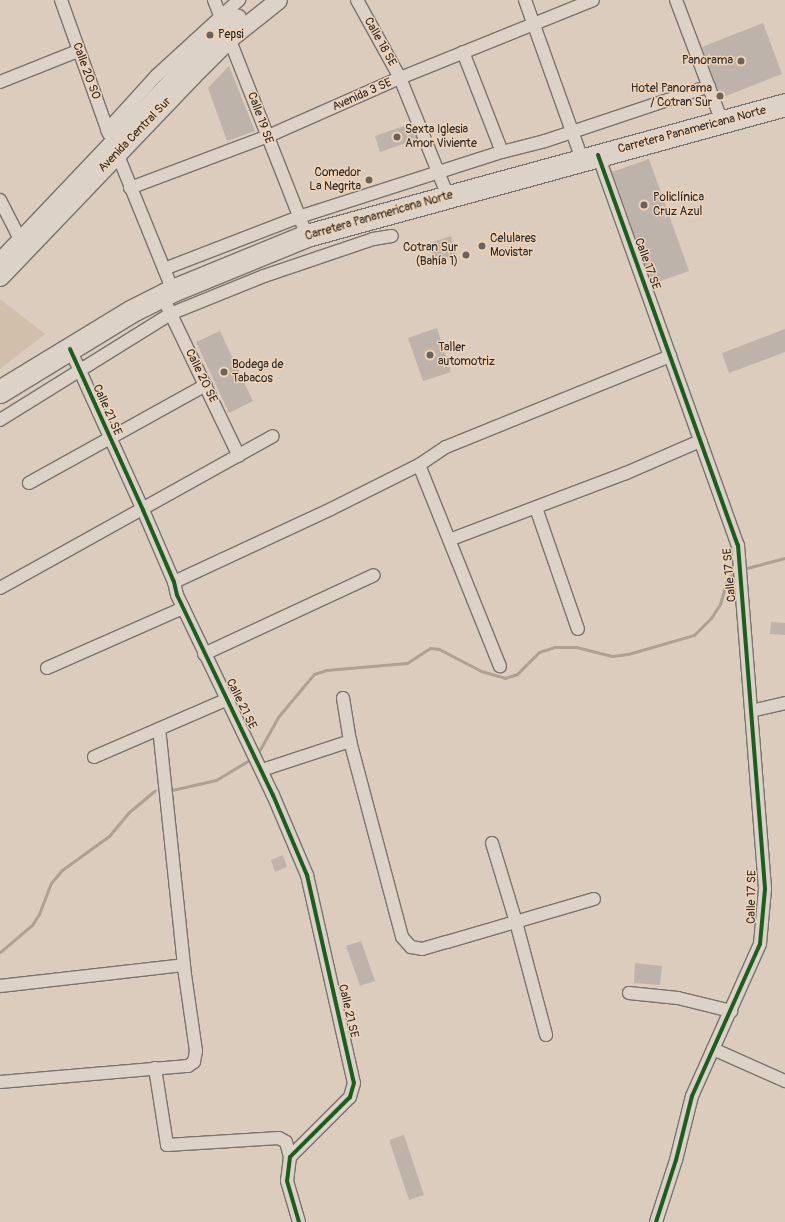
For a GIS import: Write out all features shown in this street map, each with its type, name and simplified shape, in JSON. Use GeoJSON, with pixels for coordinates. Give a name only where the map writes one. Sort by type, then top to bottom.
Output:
{"type":"FeatureCollection","features":[{"type":"Feature","properties":{"kind":"highway","name":"Carretera Panamericana Norte"},"geometry":{"type":"LineString","coordinates":[[0,392],[70,349],[168,300],[303,226],[363,220],[785,105]]}},
{"type":"Feature","properties":{"kind":"street","name":"Calle 20 SO"},"geometry":{"type":"LineString","coordinates":[[61,0],[78,51],[112,141]]}},
{"type":"Feature","properties":{"kind":"street","name":"Calle 19 SE"},"geometry":{"type":"LineString","coordinates":[[214,0],[226,27],[266,137],[303,226]]}},
{"type":"Feature","properties":{"kind":"street"},"geometry":{"type":"LineString","coordinates":[[226,27],[240,0]]}},
{"type":"Feature","properties":{"kind":"street","name":"Avenida Central Sur"},"geometry":{"type":"LineString","coordinates":[[0,261],[112,141],[226,27],[259,0]]}},
{"type":"Feature","properties":{"kind":"street","name":"Avenida Central Sur"},"geometry":{"type":"LineString","coordinates":[[226,27],[278,0]]}},
{"type":"Feature","properties":{"kind":"street","name":"Calle 18 SE"},"geometry":{"type":"LineString","coordinates":[[357,0],[400,78],[440,172],[448,196]]}},
{"type":"Feature","properties":{"kind":"street","name":"Calle 17 SE"},"geometry":{"type":"LineString","coordinates":[[525,0],[572,132],[590,157],[670,356],[738,545],[765,889],[760,944],[692,1096],[676,1160],[656,1222]]}},
{"type":"Feature","properties":{"kind":"street","name":"Avenida 3 SE"},"geometry":{"type":"LineString","coordinates":[[130,188],[266,137],[400,78],[593,0]]}},
{"type":"Feature","properties":{"kind":"street"},"geometry":{"type":"LineString","coordinates":[[676,0],[722,122]]}},
{"type":"Feature","properties":{"kind":"street"},"geometry":{"type":"LineString","coordinates":[[0,82],[78,51]]}},
{"type":"Feature","properties":{"kind":"street"},"geometry":{"type":"LineString","coordinates":[[464,52],[502,152]]}},
{"type":"Feature","properties":{"kind":"street"},"geometry":{"type":"LineString","coordinates":[[164,269],[303,226],[440,172],[572,132],[709,86]]}},
{"type":"Feature","properties":{"kind":"street","name":"Avenida Central Sur"},"geometry":{"type":"LineString","coordinates":[[0,277],[112,141]]}},
{"type":"Feature","properties":{"kind":"street","name":"Calle 20 SE"},"geometry":{"type":"LineString","coordinates":[[112,141],[164,269],[168,300],[239,456]]}},
{"type":"Feature","properties":{"kind":"street"},"geometry":{"type":"LineString","coordinates":[[0,200],[20,239]]}},
{"type":"Feature","properties":{"kind":"street"},"geometry":{"type":"LineString","coordinates":[[363,220],[373,239]]}},
{"type":"Feature","properties":{"kind":"street"},"geometry":{"type":"LineString","coordinates":[[0,420],[78,370],[168,300],[264,276],[373,239],[392,236]]}},
{"type":"Feature","properties":{"kind":"street","name":"Calle 21 SE"},"geometry":{"type":"LineString","coordinates":[[70,349],[109,440],[143,510],[174,582],[183,608],[204,654],[228,699],[262,770],[307,875],[354,1083],[350,1097],[290,1157]]}},
{"type":"Feature","properties":{"kind":"street"},"geometry":{"type":"LineString","coordinates":[[174,582],[419,465],[446,448],[670,356]]}},
{"type":"Feature","properties":{"kind":"street"},"geometry":{"type":"LineString","coordinates":[[29,483],[206,385]]}},
{"type":"Feature","properties":{"kind":"street"},"geometry":{"type":"LineString","coordinates":[[0,588],[143,510],[273,436]]}},
{"type":"Feature","properties":{"kind":"street"},"geometry":{"type":"LineString","coordinates":[[450,540],[536,508],[700,441]]}},
{"type":"Feature","properties":{"kind":"street"},"geometry":{"type":"LineString","coordinates":[[419,465],[500,666]]}},
{"type":"Feature","properties":{"kind":"street"},"geometry":{"type":"LineString","coordinates":[[536,508],[578,629]]}},
{"type":"Feature","properties":{"kind":"street"},"geometry":{"type":"LineString","coordinates":[[204,654],[374,575]]}},
{"type":"Feature","properties":{"kind":"street"},"geometry":{"type":"LineString","coordinates":[[47,668],[183,608]]}},
{"type":"Feature","properties":{"kind":"street"},"geometry":{"type":"LineString","coordinates":[[343,698],[350,741],[402,937],[411,947],[422,949],[594,898]]}},
{"type":"Feature","properties":{"kind":"street"},"geometry":{"type":"LineString","coordinates":[[94,757],[228,699]]}},
{"type":"Feature","properties":{"kind":"street"},"geometry":{"type":"LineString","coordinates":[[751,711],[785,703]]}},
{"type":"Feature","properties":{"kind":"street"},"geometry":{"type":"LineString","coordinates":[[0,1082],[188,1066],[194,1062],[196,1057],[184,965],[159,729]]}},
{"type":"Feature","properties":{"kind":"street"},"geometry":{"type":"LineString","coordinates":[[262,770],[350,741]]}},
{"type":"Feature","properties":{"kind":"street"},"geometry":{"type":"LineString","coordinates":[[492,843],[516,922],[546,1035]]}},
{"type":"Feature","properties":{"kind":"street"},"geometry":{"type":"LineString","coordinates":[[0,986],[184,965]]}},
{"type":"Feature","properties":{"kind":"street"},"geometry":{"type":"LineString","coordinates":[[629,992],[678,998],[731,1011]]}},
{"type":"Feature","properties":{"kind":"street"},"geometry":{"type":"LineString","coordinates":[[714,1049],[785,1081]]}},
{"type":"Feature","properties":{"kind":"street"},"geometry":{"type":"LineString","coordinates":[[155,1068],[167,1145],[279,1138],[286,1142],[290,1157],[288,1181],[299,1222]]}},
{"type":"Feature","properties":{"kind":"shaded area"},"geometry":{"type":"Polygon","coordinates":[[[0,299],[45,334],[0,369],[0,299]]]}},
{"type":"Feature","properties":{"kind":"building","name":"Panorama"},"geometry":{"type":"Polygon","coordinates":[[[763,23],[782,74],[721,98],[702,47],[763,23]]]}},
{"type":"Feature","properties":{"kind":"building"},"geometry":{"type":"Polygon","coordinates":[[[229,66],[255,131],[227,141],[208,88],[229,66]]]}},
{"type":"Feature","properties":{"kind":"building","name":"Sexta Iglesia Amor Viviente"},"geometry":{"type":"Polygon","coordinates":[[[410,124],[417,139],[380,152],[375,136],[410,124]]]}},
{"type":"Feature","properties":{"kind":"building"},"geometry":{"type":"Polygon","coordinates":[[[649,159],[689,271],[652,284],[612,172],[649,159]]]}},
{"type":"Feature","properties":{"kind":"building"},"geometry":{"type":"Polygon","coordinates":[[[451,236],[457,256],[435,263],[429,243],[451,236]]]}},
{"type":"Feature","properties":{"kind":"building","name":"Taller automotriz"},"geometry":{"type":"Polygon","coordinates":[[[437,328],[451,372],[423,381],[408,338],[437,328]]]}},
{"type":"Feature","properties":{"kind":"building"},"geometry":{"type":"Polygon","coordinates":[[[785,329],[785,352],[729,373],[722,353],[785,329]]]}},
{"type":"Feature","properties":{"kind":"building","name":"Bodega de Tabacos"},"geometry":{"type":"Polygon","coordinates":[[[220,331],[253,401],[229,413],[196,342],[220,331]]]}},
{"type":"Feature","properties":{"kind":"building"},"geometry":{"type":"Polygon","coordinates":[[[771,622],[785,623],[785,635],[770,634],[771,622]]]}},
{"type":"Feature","properties":{"kind":"building"},"geometry":{"type":"Polygon","coordinates":[[[283,855],[287,867],[275,872],[271,860],[283,855]]]}},
{"type":"Feature","properties":{"kind":"building"},"geometry":{"type":"Polygon","coordinates":[[[361,941],[375,981],[360,986],[346,946],[361,941]]]}},
{"type":"Feature","properties":{"kind":"building"},"geometry":{"type":"Polygon","coordinates":[[[635,963],[662,966],[660,985],[634,983],[635,963]]]}},
{"type":"Feature","properties":{"kind":"building"},"geometry":{"type":"Polygon","coordinates":[[[404,1135],[424,1195],[409,1200],[389,1140],[404,1135]]]}},
{"type":"Feature","properties":{"kind":"waterway"},"geometry":{"type":"LineString","coordinates":[[747,568],[785,558]]}},
{"type":"Feature","properties":{"kind":"waterway"},"geometry":{"type":"LineString","coordinates":[[258,753],[278,717],[314,674],[326,670],[407,663],[430,648],[439,649],[481,671],[505,678],[517,674],[539,652],[554,647],[576,647],[612,656],[628,654],[694,635],[711,618],[720,604],[727,579],[735,572]]}},
{"type":"Feature","properties":{"kind":"waterway"},"geometry":{"type":"LineString","coordinates":[[172,790],[216,780],[248,761]]}},
{"type":"Feature","properties":{"kind":"waterway"},"geometry":{"type":"LineString","coordinates":[[0,952],[32,925],[39,914],[51,883],[62,870],[109,836],[128,813],[155,790]]}},
{"type":"Feature","properties":{"kind":"cycle path"},"geometry":{"type":"LineString","coordinates":[[598,155],[738,545],[765,889],[760,944],[692,1096],[676,1160],[656,1222]]}},
{"type":"Feature","properties":{"kind":"cycle path"},"geometry":{"type":"LineString","coordinates":[[70,349],[143,510],[174,582],[177,595],[273,795],[307,875],[354,1083],[350,1097],[290,1157],[287,1181],[299,1222]]}},
{"type":"Feature","properties":{"kind":"place","name":"Pepsi"},"geometry":{"type":"Point","coordinates":[210,35]}},
{"type":"Feature","properties":{"kind":"place","name":"Panorama"},"geometry":{"type":"Point","coordinates":[741,61]}},
{"type":"Feature","properties":{"kind":"place","name":"Hotel Panorama / Cotran Sur"},"geometry":{"type":"Point","coordinates":[720,96]}},
{"type":"Feature","properties":{"kind":"place","name":"Sexta Iglesia Amor Viviente"},"geometry":{"type":"Point","coordinates":[397,137]}},
{"type":"Feature","properties":{"kind":"place","name":"Comedor La Negrita"},"geometry":{"type":"Point","coordinates":[369,180]}},
{"type":"Feature","properties":{"kind":"place","name":"Policlínica Cruz Azul"},"geometry":{"type":"Point","coordinates":[644,205]}},
{"type":"Feature","properties":{"kind":"place","name":"Celulares Movistar"},"geometry":{"type":"Point","coordinates":[482,246]}},
{"type":"Feature","properties":{"kind":"place","name":"Cotran Sur (Bahía 1)"},"geometry":{"type":"Point","coordinates":[466,255]}},
{"type":"Feature","properties":{"kind":"place","name":"Taller automotriz"},"geometry":{"type":"Point","coordinates":[430,355]}},
{"type":"Feature","properties":{"kind":"place","name":"Bodega de Tabacos"},"geometry":{"type":"Point","coordinates":[224,372]}}]}
